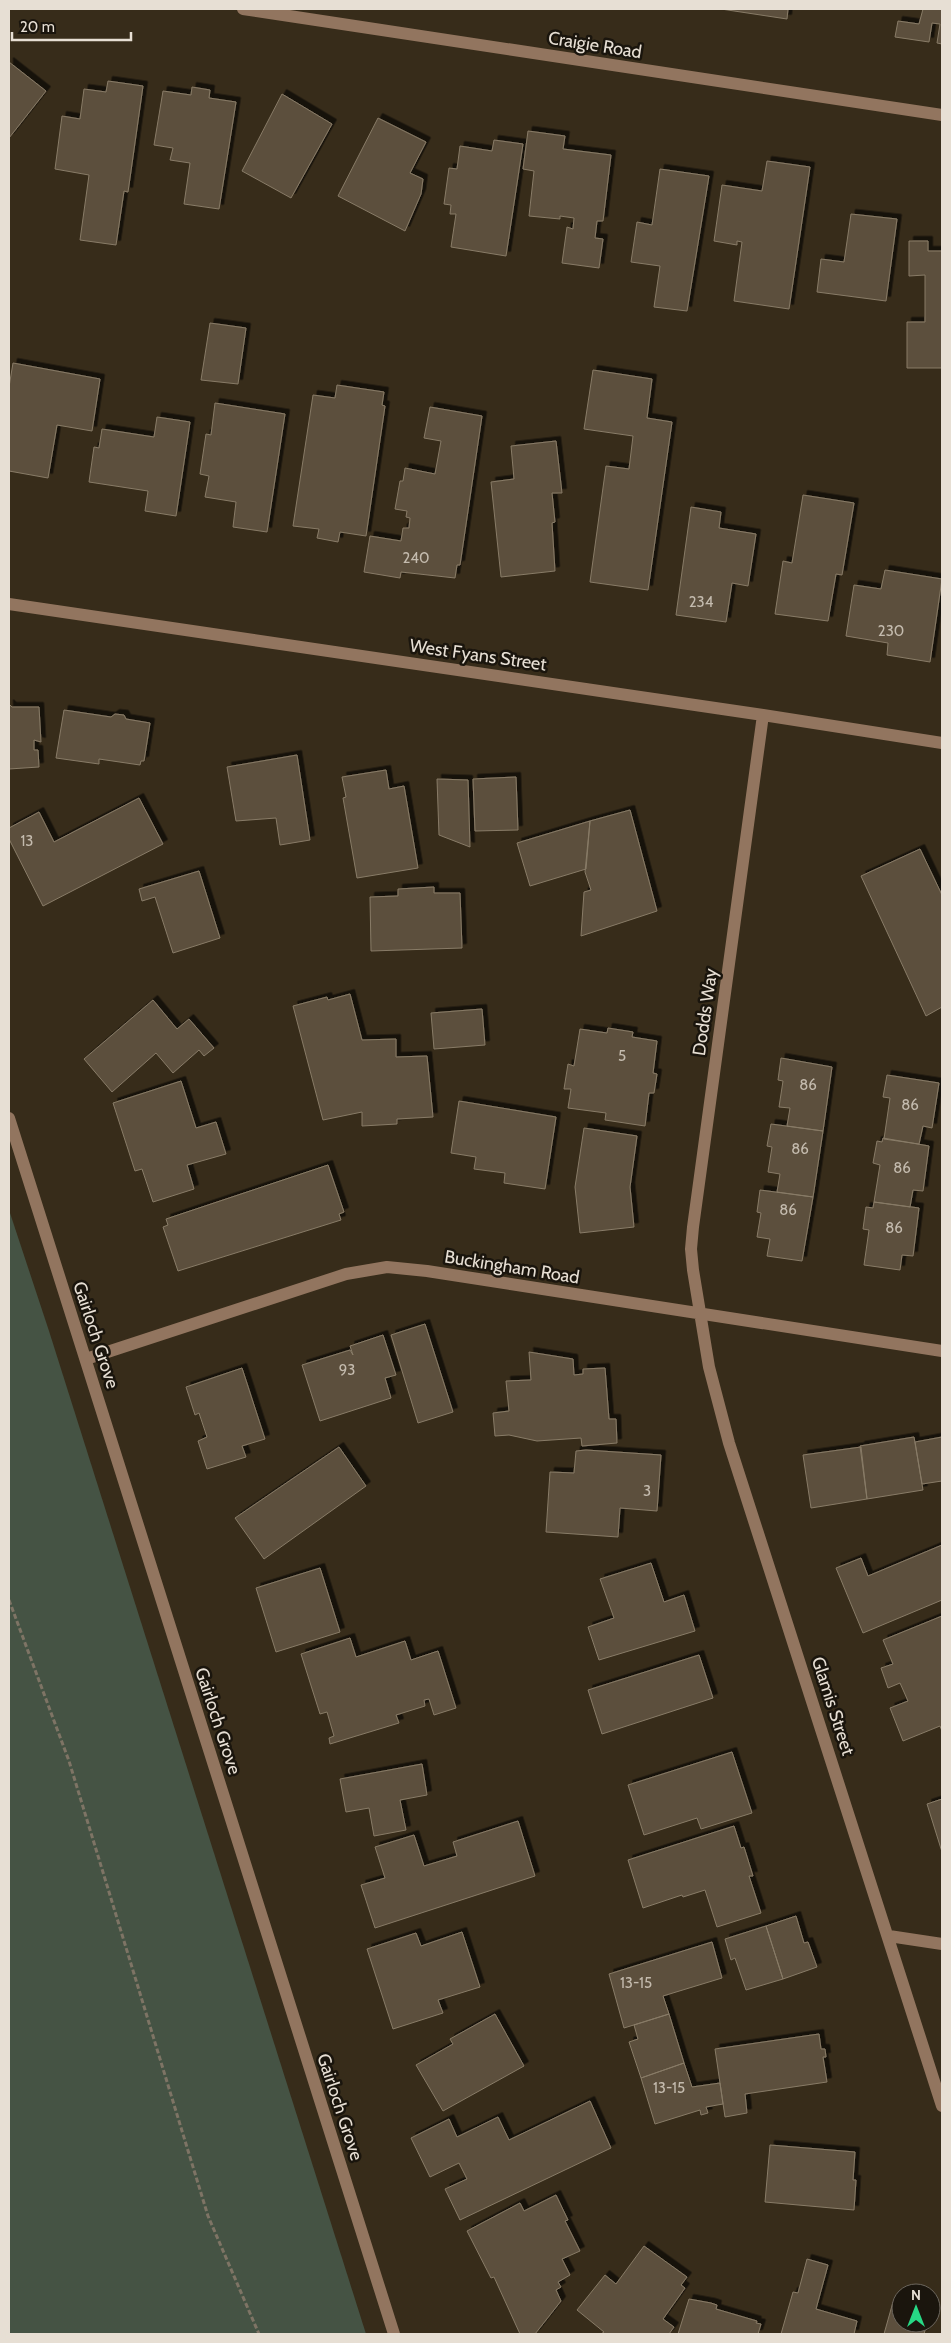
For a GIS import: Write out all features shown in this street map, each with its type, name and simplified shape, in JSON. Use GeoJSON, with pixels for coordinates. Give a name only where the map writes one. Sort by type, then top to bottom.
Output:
{"type":"FeatureCollection","features":[{"type":"Feature","properties":{"kind":"street","name":"Craigie Road"},"geometry":{"type":"LineString","coordinates":[[243,9],[942,116]]}},
{"type":"Feature","properties":{"kind":"street","name":"West Fyans Street"},"geometry":{"type":"LineString","coordinates":[[9,604],[763,714],[942,743]]}},
{"type":"Feature","properties":{"kind":"street","name":"Dodds Way"},"geometry":{"type":"LineString","coordinates":[[700,1314],[692,1259],[693,1227],[763,714]]}},
{"type":"Feature","properties":{"kind":"street","name":"Gairloch Grove"},"geometry":{"type":"LineString","coordinates":[[9,1118],[394,2334]]}},
{"type":"Feature","properties":{"kind":"street","name":"Buckingham Road"},"geometry":{"type":"LineString","coordinates":[[86,1359],[346,1274],[387,1267],[427,1271],[942,1351]]}},
{"type":"Feature","properties":{"kind":"street","name":"Glamis Street"},"geometry":{"type":"LineString","coordinates":[[700,1314],[709,1367],[729,1443],[889,1936],[942,2106]]}},
{"type":"Feature","properties":{"kind":"street"},"geometry":{"type":"LineString","coordinates":[[889,1936],[942,1944]]}},
{"type":"Feature","properties":{"kind":"path"},"geometry":{"type":"LineString","coordinates":[[9,1600],[69,1761],[208,2216],[259,2334]]}},
{"type":"Feature","properties":{"kind":"green space"},"geometry":{"type":"Polygon","coordinates":[[[9,1210],[49,1331],[366,2334],[9,2334],[9,1210]]]}},
{"type":"Feature","properties":{"kind":"building"},"geometry":{"type":"Polygon","coordinates":[[[721,9],[788,9],[787,19],[721,9]]]}},
{"type":"Feature","properties":{"kind":"building"},"geometry":{"type":"Polygon","coordinates":[[[923,9],[942,9],[942,44],[937,43],[940,24],[932,23],[929,42],[895,37],[898,21],[919,24],[923,9]]]}},
{"type":"Feature","properties":{"kind":"building"},"geometry":{"type":"Polygon","coordinates":[[[9,62],[46,91],[9,138],[9,62]]]}},
{"type":"Feature","properties":{"kind":"building"},"geometry":{"type":"Polygon","coordinates":[[[108,81],[143,86],[128,192],[124,191],[116,245],[80,240],[89,175],[55,169],[62,116],[80,119],[84,89],[106,92],[108,81]]]}},
{"type":"Feature","properties":{"kind":"building"},"geometry":{"type":"Polygon","coordinates":[[[192,87],[210,90],[209,98],[236,102],[219,209],[184,204],[190,163],[170,160],[173,148],[154,145],[163,91],[191,95],[192,87]]]}},
{"type":"Feature","properties":{"kind":"building"},"geometry":{"type":"Polygon","coordinates":[[[282,94],[332,124],[291,198],[242,171],[282,94]]]}},
{"type":"Feature","properties":{"kind":"building"},"geometry":{"type":"Polygon","coordinates":[[[378,118],[426,142],[410,173],[423,179],[421,194],[405,231],[338,196],[378,118]]]}},
{"type":"Feature","properties":{"kind":"building"},"geometry":{"type":"Polygon","coordinates":[[[528,131],[565,136],[563,149],[611,155],[603,221],[597,221],[595,238],[603,239],[599,268],[562,263],[567,227],[573,229],[574,218],[560,216],[560,219],[529,216],[534,171],[523,169],[528,131]]]}},
{"type":"Feature","properties":{"kind":"building"},"geometry":{"type":"Polygon","coordinates":[[[494,140],[523,144],[506,256],[451,247],[456,214],[450,214],[451,205],[444,204],[449,168],[457,169],[460,146],[492,151],[494,140]]]}},
{"type":"Feature","properties":{"kind":"building"},"geometry":{"type":"Polygon","coordinates":[[[767,161],[810,167],[789,309],[734,301],[742,242],[737,241],[737,245],[714,241],[722,185],[762,191],[767,161]]]}},
{"type":"Feature","properties":{"kind":"building"},"geometry":{"type":"Polygon","coordinates":[[[660,169],[709,176],[687,311],[654,307],[660,266],[631,262],[637,222],[652,225],[660,169]]]}},
{"type":"Feature","properties":{"kind":"building"},"geometry":{"type":"Polygon","coordinates":[[[851,214],[897,219],[886,301],[817,292],[821,259],[844,262],[851,214]]]}},
{"type":"Feature","properties":{"kind":"building"},"geometry":{"type":"Polygon","coordinates":[[[909,241],[928,241],[928,251],[942,251],[942,368],[907,368],[907,322],[925,322],[925,275],[909,276],[909,241]]]}},
{"type":"Feature","properties":{"kind":"building"},"geometry":{"type":"Polygon","coordinates":[[[210,323],[246,328],[238,384],[201,380],[210,323]]]}},
{"type":"Feature","properties":{"kind":"building"},"geometry":{"type":"Polygon","coordinates":[[[13,363],[100,379],[92,431],[57,425],[48,478],[9,471],[9,387],[13,363]]]}},
{"type":"Feature","properties":{"kind":"building"},"geometry":{"type":"Polygon","coordinates":[[[593,370],[652,379],[647,418],[672,422],[648,590],[590,582],[606,466],[629,469],[633,436],[584,429],[593,370]]]}},
{"type":"Feature","properties":{"kind":"building"},"geometry":{"type":"Polygon","coordinates":[[[337,385],[384,392],[382,405],[385,406],[366,536],[340,532],[338,542],[317,538],[319,529],[293,526],[313,395],[335,398],[337,385]]]}},
{"type":"Feature","properties":{"kind":"building"},"geometry":{"type":"Polygon","coordinates":[[[215,403],[285,414],[267,532],[233,527],[236,502],[205,497],[209,476],[200,474],[206,434],[211,435],[215,403]]]}},
{"type":"Feature","properties":{"kind":"building"},"geometry":{"type":"Polygon","coordinates":[[[430,407],[482,416],[460,565],[457,565],[455,578],[401,572],[400,578],[364,572],[370,536],[401,541],[403,528],[409,528],[410,518],[406,517],[407,511],[395,509],[400,481],[403,481],[405,468],[435,474],[441,441],[424,438],[430,407]]]}},
{"type":"Feature","properties":{"kind":"building"},"geometry":{"type":"Polygon","coordinates":[[[157,417],[190,422],[176,516],[145,511],[148,491],[89,482],[94,447],[99,448],[102,429],[154,437],[157,417]]]}},
{"type":"Feature","properties":{"kind":"building"},"geometry":{"type":"Polygon","coordinates":[[[556,441],[562,493],[552,493],[555,522],[552,523],[555,571],[501,577],[491,482],[514,479],[511,446],[556,441]]]}},
{"type":"Feature","properties":{"kind":"building"},"geometry":{"type":"Polygon","coordinates":[[[803,495],[854,503],[842,575],[836,574],[828,621],[775,614],[783,561],[792,563],[803,495]]]}},
{"type":"Feature","properties":{"kind":"building"},"geometry":{"type":"Polygon","coordinates":[[[691,507],[721,512],[719,528],[756,534],[748,586],[732,583],[726,622],[676,615],[691,507]]]}},
{"type":"Feature","properties":{"kind":"building"},"geometry":{"type":"Polygon","coordinates":[[[885,570],[942,579],[930,662],[887,655],[888,643],[846,636],[854,585],[881,589],[885,570]]]}},
{"type":"Feature","properties":{"kind":"building"},"geometry":{"type":"Polygon","coordinates":[[[9,704],[12,707],[39,707],[41,742],[34,740],[34,750],[38,750],[39,767],[9,769],[9,704]]]}},
{"type":"Feature","properties":{"kind":"building"},"geometry":{"type":"Polygon","coordinates":[[[64,710],[111,717],[115,714],[124,715],[126,719],[150,723],[144,761],[141,761],[140,765],[99,759],[99,764],[56,758],[64,710]]]}},
{"type":"Feature","properties":{"kind":"building"},"geometry":{"type":"Polygon","coordinates":[[[297,755],[310,840],[280,845],[276,818],[236,821],[227,767],[297,755]]]}},
{"type":"Feature","properties":{"kind":"building"},"geometry":{"type":"Polygon","coordinates":[[[386,770],[389,789],[404,786],[418,868],[357,878],[343,798],[346,797],[342,777],[386,770]]]}},
{"type":"Feature","properties":{"kind":"building"},"geometry":{"type":"Polygon","coordinates":[[[516,777],[518,830],[475,831],[473,779],[516,777]]]}},
{"type":"Feature","properties":{"kind":"building"},"geometry":{"type":"Polygon","coordinates":[[[437,779],[468,780],[470,847],[439,835],[437,779]]]}},
{"type":"Feature","properties":{"kind":"building"},"geometry":{"type":"Polygon","coordinates":[[[139,798],[163,844],[43,906],[9,839],[9,828],[39,812],[54,842],[139,798]]]}},
{"type":"Feature","properties":{"kind":"building"},"geometry":{"type":"Polygon","coordinates":[[[630,810],[657,911],[581,936],[584,892],[591,890],[585,872],[590,821],[630,810]]]}},
{"type":"Feature","properties":{"kind":"building"},"geometry":{"type":"Polygon","coordinates":[[[590,821],[586,869],[530,886],[517,843],[590,821]]]}},
{"type":"Feature","properties":{"kind":"building"},"geometry":{"type":"Polygon","coordinates":[[[920,849],[942,895],[942,1007],[926,1016],[861,876],[920,849]]]}},
{"type":"Feature","properties":{"kind":"building"},"geometry":{"type":"Polygon","coordinates":[[[199,871],[220,938],[173,953],[155,897],[142,901],[139,889],[199,871]]]}},
{"type":"Feature","properties":{"kind":"building"},"geometry":{"type":"Polygon","coordinates":[[[434,887],[434,893],[460,893],[462,948],[371,951],[370,897],[398,896],[398,889],[434,887]]]}},
{"type":"Feature","properties":{"kind":"building"},"geometry":{"type":"Polygon","coordinates":[[[350,994],[362,1040],[396,1039],[396,1057],[427,1056],[433,1117],[397,1119],[397,1124],[362,1126],[362,1112],[323,1120],[293,1006],[327,997],[328,1000],[350,994]]]}},
{"type":"Feature","properties":{"kind":"building"},"geometry":{"type":"Polygon","coordinates":[[[153,1000],[177,1029],[189,1019],[214,1048],[204,1056],[199,1050],[173,1073],[156,1053],[112,1092],[84,1059],[153,1000]]]}},
{"type":"Feature","properties":{"kind":"building"},"geometry":{"type":"Polygon","coordinates":[[[482,1009],[485,1045],[434,1049],[431,1013],[482,1009]]]}},
{"type":"Feature","properties":{"kind":"building"},"geometry":{"type":"Polygon","coordinates":[[[608,1028],[633,1032],[632,1037],[657,1041],[653,1073],[657,1074],[654,1093],[649,1093],[645,1126],[605,1120],[606,1113],[568,1108],[571,1089],[564,1089],[568,1064],[574,1066],[580,1029],[607,1033],[608,1028]]]}},
{"type":"Feature","properties":{"kind":"building"},"geometry":{"type":"Polygon","coordinates":[[[781,1058],[832,1067],[823,1131],[787,1126],[790,1108],[779,1107],[783,1081],[778,1080],[781,1058]]]}},
{"type":"Feature","properties":{"kind":"building"},"geometry":{"type":"Polygon","coordinates":[[[887,1075],[939,1083],[932,1128],[923,1126],[919,1144],[884,1139],[890,1098],[883,1097],[887,1075]]]}},
{"type":"Feature","properties":{"kind":"building"},"geometry":{"type":"Polygon","coordinates":[[[181,1081],[196,1128],[216,1122],[226,1154],[187,1165],[194,1189],[153,1202],[142,1169],[135,1171],[113,1103],[181,1081]]]}},
{"type":"Feature","properties":{"kind":"building"},"geometry":{"type":"Polygon","coordinates":[[[459,1101],[556,1117],[545,1189],[504,1183],[505,1173],[474,1169],[476,1157],[451,1153],[459,1101]]]}},
{"type":"Feature","properties":{"kind":"building"},"geometry":{"type":"Polygon","coordinates":[[[771,1124],[823,1131],[813,1197],[777,1192],[780,1174],[768,1172],[772,1147],[767,1146],[771,1124]]]}},
{"type":"Feature","properties":{"kind":"building"},"geometry":{"type":"Polygon","coordinates":[[[584,1128],[637,1136],[630,1187],[634,1227],[580,1233],[575,1187],[584,1128]]]}},
{"type":"Feature","properties":{"kind":"building"},"geometry":{"type":"Polygon","coordinates":[[[883,1138],[929,1146],[923,1191],[913,1190],[910,1207],[874,1202],[880,1165],[873,1163],[877,1141],[882,1142],[883,1138]]]}},
{"type":"Feature","properties":{"kind":"building"},"geometry":{"type":"Polygon","coordinates":[[[328,1165],[344,1212],[339,1214],[341,1220],[178,1271],[163,1227],[168,1225],[166,1219],[328,1165]]]}},
{"type":"Feature","properties":{"kind":"building"},"geometry":{"type":"Polygon","coordinates":[[[760,1190],[813,1197],[802,1261],[767,1256],[770,1239],[757,1237],[761,1213],[757,1212],[760,1190]]]}},
{"type":"Feature","properties":{"kind":"building"},"geometry":{"type":"Polygon","coordinates":[[[874,1202],[919,1208],[913,1256],[902,1255],[900,1270],[864,1265],[869,1230],[863,1229],[866,1207],[873,1208],[874,1202]]]}},
{"type":"Feature","properties":{"kind":"building"},"geometry":{"type":"Polygon","coordinates":[[[425,1324],[453,1412],[418,1423],[391,1335],[425,1324]]]}},
{"type":"Feature","properties":{"kind":"building"},"geometry":{"type":"Polygon","coordinates":[[[383,1335],[396,1375],[385,1378],[391,1398],[320,1421],[302,1365],[350,1350],[353,1355],[350,1346],[383,1335]]]}},
{"type":"Feature","properties":{"kind":"building"},"geometry":{"type":"Polygon","coordinates":[[[529,1352],[573,1359],[574,1375],[583,1374],[583,1369],[605,1368],[609,1419],[616,1419],[617,1443],[582,1446],[581,1438],[537,1441],[509,1435],[495,1436],[493,1413],[509,1411],[506,1381],[531,1380],[529,1352]]]}},
{"type":"Feature","properties":{"kind":"building"},"geometry":{"type":"Polygon","coordinates":[[[242,1368],[265,1439],[242,1446],[246,1457],[207,1469],[198,1441],[207,1437],[199,1413],[195,1415],[186,1387],[242,1368]]]}},
{"type":"Feature","properties":{"kind":"building"},"geometry":{"type":"Polygon","coordinates":[[[914,1437],[923,1490],[867,1499],[860,1446],[914,1437]]]}},
{"type":"Feature","properties":{"kind":"building"},"geometry":{"type":"Polygon","coordinates":[[[942,1437],[942,1481],[922,1484],[915,1442],[942,1437]]]}},
{"type":"Feature","properties":{"kind":"building"},"geometry":{"type":"Polygon","coordinates":[[[339,1447],[366,1486],[264,1559],[235,1518],[339,1447]]]}},
{"type":"Feature","properties":{"kind":"building"},"geometry":{"type":"Polygon","coordinates":[[[861,1447],[867,1499],[811,1508],[803,1455],[861,1447]]]}},
{"type":"Feature","properties":{"kind":"building"},"geometry":{"type":"Polygon","coordinates":[[[576,1451],[661,1455],[657,1511],[620,1508],[618,1537],[546,1532],[550,1472],[574,1473],[576,1451]]]}},
{"type":"Feature","properties":{"kind":"building"},"geometry":{"type":"Polygon","coordinates":[[[942,1545],[942,1600],[863,1633],[836,1568],[861,1558],[868,1576],[942,1545]]]}},
{"type":"Feature","properties":{"kind":"building"},"geometry":{"type":"Polygon","coordinates":[[[651,1563],[664,1602],[684,1595],[695,1631],[599,1660],[588,1627],[614,1618],[600,1579],[651,1563]]]}},
{"type":"Feature","properties":{"kind":"building"},"geometry":{"type":"Polygon","coordinates":[[[320,1568],[340,1632],[276,1652],[256,1588],[320,1568]]]}},
{"type":"Feature","properties":{"kind":"building"},"geometry":{"type":"Polygon","coordinates":[[[942,1616],[942,1731],[940,1726],[903,1741],[890,1708],[908,1701],[900,1683],[888,1688],[881,1668],[893,1664],[883,1640],[942,1616]]]}},
{"type":"Feature","properties":{"kind":"building"},"geometry":{"type":"Polygon","coordinates":[[[350,1638],[356,1657],[405,1641],[411,1660],[438,1651],[456,1708],[434,1715],[429,1699],[424,1700],[425,1706],[396,1715],[399,1723],[330,1744],[329,1738],[334,1736],[327,1712],[320,1714],[301,1654],[350,1638]]]}},
{"type":"Feature","properties":{"kind":"building"},"geometry":{"type":"Polygon","coordinates":[[[699,1655],[713,1698],[602,1734],[588,1690],[699,1655]]]}},
{"type":"Feature","properties":{"kind":"building"},"geometry":{"type":"Polygon","coordinates":[[[732,1752],[752,1813],[701,1829],[697,1818],[644,1835],[628,1785],[732,1752]]]}},
{"type":"Feature","properties":{"kind":"building"},"geometry":{"type":"Polygon","coordinates":[[[422,1764],[427,1795],[400,1800],[406,1830],[374,1836],[369,1808],[346,1812],[340,1779],[422,1764]]]}},
{"type":"Feature","properties":{"kind":"building"},"geometry":{"type":"Polygon","coordinates":[[[942,1799],[942,1852],[927,1804],[942,1799]]]}},
{"type":"Feature","properties":{"kind":"building"},"geometry":{"type":"Polygon","coordinates":[[[518,1821],[535,1876],[375,1928],[361,1885],[385,1878],[375,1847],[414,1835],[424,1866],[457,1856],[453,1842],[518,1821]]]}},
{"type":"Feature","properties":{"kind":"building"},"geometry":{"type":"Polygon","coordinates":[[[734,1826],[741,1848],[744,1847],[753,1876],[749,1876],[761,1913],[717,1927],[705,1890],[683,1897],[682,1895],[643,1908],[628,1860],[734,1826]]]}},
{"type":"Feature","properties":{"kind":"building"},"geometry":{"type":"Polygon","coordinates":[[[796,1916],[804,1943],[808,1942],[817,1967],[783,1979],[766,1926],[796,1916]]]}},
{"type":"Feature","properties":{"kind":"building"},"geometry":{"type":"Polygon","coordinates":[[[766,1926],[783,1979],[746,1990],[735,1958],[731,1960],[725,1939],[766,1926]]]}},
{"type":"Feature","properties":{"kind":"building"},"geometry":{"type":"Polygon","coordinates":[[[462,1932],[480,1987],[438,2000],[443,2013],[393,2029],[367,1949],[416,1933],[421,1946],[462,1932]]]}},
{"type":"Feature","properties":{"kind":"building"},"geometry":{"type":"Polygon","coordinates":[[[712,1942],[722,1978],[663,1996],[669,2014],[624,2028],[609,1974],[712,1942]]]}},
{"type":"Feature","properties":{"kind":"building"},"geometry":{"type":"Polygon","coordinates":[[[495,2014],[524,2066],[443,2111],[416,2065],[453,2044],[450,2039],[495,2014]]]}},
{"type":"Feature","properties":{"kind":"building"},"geometry":{"type":"Polygon","coordinates":[[[669,2014],[684,2063],[641,2078],[629,2042],[638,2039],[634,2025],[669,2014]]]}},
{"type":"Feature","properties":{"kind":"building"},"geometry":{"type":"Polygon","coordinates":[[[819,2034],[821,2049],[825,2049],[826,2057],[823,2057],[827,2082],[745,2094],[747,2113],[725,2117],[715,2049],[819,2034]]]}},
{"type":"Feature","properties":{"kind":"building"},"geometry":{"type":"Polygon","coordinates":[[[684,2063],[692,2087],[720,2083],[723,2104],[706,2107],[708,2113],[701,2115],[700,2110],[655,2124],[641,2078],[684,2063]]]}},
{"type":"Feature","properties":{"kind":"building"},"geometry":{"type":"Polygon","coordinates":[[[590,2101],[611,2148],[460,2220],[445,2189],[467,2179],[459,2163],[430,2177],[411,2138],[449,2119],[457,2137],[498,2117],[509,2140],[590,2101]]]}},
{"type":"Feature","properties":{"kind":"building"},"geometry":{"type":"Polygon","coordinates":[[[770,2145],[855,2152],[853,2180],[856,2180],[854,2210],[765,2202],[770,2145]]]}},
{"type":"Feature","properties":{"kind":"building"},"geometry":{"type":"Polygon","coordinates":[[[556,2195],[568,2220],[565,2221],[580,2251],[562,2259],[570,2275],[558,2282],[561,2287],[556,2290],[561,2301],[535,2334],[520,2334],[494,2277],[491,2278],[467,2231],[520,2203],[524,2211],[556,2195]]]}},
{"type":"Feature","properties":{"kind":"building"},"geometry":{"type":"Polygon","coordinates":[[[644,2246],[687,2277],[681,2285],[685,2288],[663,2319],[674,2327],[669,2334],[601,2334],[604,2332],[577,2310],[605,2275],[616,2284],[644,2246]]]}},
{"type":"Feature","properties":{"kind":"building"},"geometry":{"type":"Polygon","coordinates":[[[807,2259],[828,2265],[816,2309],[857,2321],[854,2334],[781,2334],[793,2292],[798,2293],[807,2259]]]}},
{"type":"Feature","properties":{"kind":"building"},"geometry":{"type":"Polygon","coordinates":[[[689,2299],[711,2303],[717,2305],[716,2309],[757,2321],[756,2323],[761,2324],[758,2334],[678,2334],[689,2299]]]}},
{"type":"Feature","properties":{"kind":"building"},"geometry":{"type":"Polygon","coordinates":[[[891,2309],[891,2333],[924,2333],[924,2334],[884,2334],[891,2309]]]}}]}
